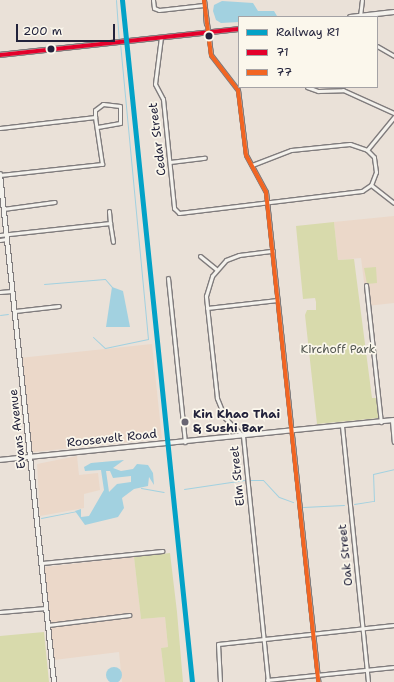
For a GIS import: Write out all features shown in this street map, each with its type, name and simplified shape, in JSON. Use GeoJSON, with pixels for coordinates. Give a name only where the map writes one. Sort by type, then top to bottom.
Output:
{"type":"FeatureCollection","features":[{"type":"Feature","properties":{"kind":"street"},"geometry":{"type":"LineString","coordinates":[[153,0],[156,9],[204,5]]}},
{"type":"Feature","properties":{"kind":"street"},"geometry":{"type":"LineString","coordinates":[[204,0],[207,32],[212,57],[239,94],[246,152],[263,184],[267,202],[318,682]]}},
{"type":"Feature","properties":{"kind":"street"},"geometry":{"type":"LineString","coordinates":[[362,0],[361,16],[394,12]]}},
{"type":"Feature","properties":{"kind":"street"},"geometry":{"type":"LineString","coordinates":[[0,55],[238,29]]}},
{"type":"Feature","properties":{"kind":"street","name":"Cedar Street"},"geometry":{"type":"LineString","coordinates":[[162,37],[155,84],[162,96],[174,208],[182,213],[267,202]]}},
{"type":"Feature","properties":{"kind":"street"},"geometry":{"type":"LineString","coordinates":[[378,47],[394,56]]}},
{"type":"Feature","properties":{"kind":"street"},"geometry":{"type":"LineString","coordinates":[[309,88],[318,91],[343,90],[394,113]]}},
{"type":"Feature","properties":{"kind":"street"},"geometry":{"type":"LineString","coordinates":[[0,174],[102,164],[97,127],[94,117],[99,105],[120,106],[120,123],[97,127]]}},
{"type":"Feature","properties":{"kind":"street"},"geometry":{"type":"LineString","coordinates":[[0,128],[94,117]]}},
{"type":"Feature","properties":{"kind":"street"},"geometry":{"type":"LineString","coordinates":[[367,150],[394,117]]}},
{"type":"Feature","properties":{"kind":"street"},"geometry":{"type":"LineString","coordinates":[[252,165],[290,150],[350,144],[367,150],[376,167],[371,185],[355,194],[267,202]]}},
{"type":"Feature","properties":{"kind":"street"},"geometry":{"type":"LineString","coordinates":[[170,162],[205,158]]}},
{"type":"Feature","properties":{"kind":"street","name":"Evans Avenue"},"geometry":{"type":"LineString","coordinates":[[0,174],[54,682]]}},
{"type":"Feature","properties":{"kind":"street"},"geometry":{"type":"LineString","coordinates":[[371,185],[394,203]]}},
{"type":"Feature","properties":{"kind":"street"},"geometry":{"type":"LineString","coordinates":[[3,209],[55,202]]}},
{"type":"Feature","properties":{"kind":"street"},"geometry":{"type":"LineString","coordinates":[[109,211],[113,242]]}},
{"type":"Feature","properties":{"kind":"street"},"geometry":{"type":"LineString","coordinates":[[0,235],[110,223]]}},
{"type":"Feature","properties":{"kind":"street"},"geometry":{"type":"LineString","coordinates":[[0,240],[6,239]]}},
{"type":"Feature","properties":{"kind":"street","name":"Elm Street"},"geometry":{"type":"LineString","coordinates":[[268,681],[243,436],[220,409],[206,308],[208,285],[216,270],[234,256],[273,251]]}},
{"type":"Feature","properties":{"kind":"street"},"geometry":{"type":"LineString","coordinates":[[200,256],[216,270]]}},
{"type":"Feature","properties":{"kind":"street"},"geometry":{"type":"LineString","coordinates":[[168,278],[185,442]]}},
{"type":"Feature","properties":{"kind":"street"},"geometry":{"type":"LineString","coordinates":[[366,285],[381,422]]}},
{"type":"Feature","properties":{"kind":"street"},"geometry":{"type":"LineString","coordinates":[[0,292],[12,291]]}},
{"type":"Feature","properties":{"kind":"street"},"geometry":{"type":"LineString","coordinates":[[206,308],[278,300]]}},
{"type":"Feature","properties":{"kind":"street"},"geometry":{"type":"LineString","coordinates":[[15,311],[59,306]]}},
{"type":"Feature","properties":{"kind":"street"},"geometry":{"type":"LineString","coordinates":[[393,420],[394,442]]}},
{"type":"Feature","properties":{"kind":"street","name":"Roosevelt Road"},"geometry":{"type":"LineString","coordinates":[[0,460],[393,420]]}},
{"type":"Feature","properties":{"kind":"street","name":"Oak Street"},"geometry":{"type":"LineString","coordinates":[[342,426],[368,682]]}},
{"type":"Feature","properties":{"kind":"street"},"geometry":{"type":"LineString","coordinates":[[42,563],[162,551]]}},
{"type":"Feature","properties":{"kind":"street"},"geometry":{"type":"LineString","coordinates":[[0,612],[46,608]]}},
{"type":"Feature","properties":{"kind":"street"},"geometry":{"type":"LineString","coordinates":[[48,625],[129,615]]}},
{"type":"Feature","properties":{"kind":"street"},"geometry":{"type":"LineString","coordinates":[[220,682],[218,644],[394,625]]}},
{"type":"Feature","properties":{"kind":"street"},"geometry":{"type":"LineString","coordinates":[[268,681],[394,667]]}},
{"type":"Feature","properties":{"kind":"shaded area"},"geometry":{"type":"Polygon","coordinates":[[[394,216],[394,303],[367,306],[361,258],[338,260],[334,222],[394,216]]]}},
{"type":"Feature","properties":{"kind":"shaded area"},"geometry":{"type":"Polygon","coordinates":[[[152,344],[162,438],[32,452],[22,358],[152,344]]]}},
{"type":"Feature","properties":{"kind":"shaded area"},"geometry":{"type":"Polygon","coordinates":[[[77,456],[79,475],[98,473],[100,490],[84,494],[84,508],[40,516],[37,464],[77,456]]]}},
{"type":"Feature","properties":{"kind":"shaded area"},"geometry":{"type":"Polygon","coordinates":[[[134,557],[141,619],[165,617],[168,647],[161,648],[165,682],[122,682],[119,652],[54,660],[44,567],[134,557]]]}},
{"type":"Feature","properties":{"kind":"green space","name":"Kirchoff Park"},"geometry":{"type":"Polygon","coordinates":[[[334,222],[338,260],[354,259],[372,398],[377,398],[379,418],[317,424],[305,315],[307,310],[316,310],[316,302],[315,298],[303,299],[296,226],[334,222]]]}},
{"type":"Feature","properties":{"kind":"green space"},"geometry":{"type":"Polygon","coordinates":[[[376,267],[377,283],[367,284],[364,268],[376,267]]]}},
{"type":"Feature","properties":{"kind":"green space"},"geometry":{"type":"Polygon","coordinates":[[[170,553],[183,682],[165,682],[161,648],[168,647],[165,617],[141,619],[134,557],[170,553]]]}},
{"type":"Feature","properties":{"kind":"green space"},"geometry":{"type":"Polygon","coordinates":[[[44,632],[49,682],[0,682],[0,636],[44,632]]]}},
{"type":"Feature","properties":{"kind":"water"},"geometry":{"type":"Polygon","coordinates":[[[222,1],[253,3],[258,11],[274,11],[277,16],[238,16],[238,22],[221,23],[216,20],[213,11],[214,5],[222,1]]]}},
{"type":"Feature","properties":{"kind":"water"},"geometry":{"type":"Polygon","coordinates":[[[112,287],[123,291],[130,327],[106,327],[112,287]]]}},
{"type":"Feature","properties":{"kind":"water"},"geometry":{"type":"Polygon","coordinates":[[[124,460],[113,468],[121,471],[133,469],[137,464],[148,465],[153,473],[154,485],[149,477],[148,486],[134,489],[122,498],[124,508],[118,517],[85,525],[75,511],[81,509],[81,517],[89,516],[104,490],[101,470],[85,471],[84,467],[91,463],[124,460]],[[106,471],[109,492],[117,484],[131,482],[131,476],[113,478],[110,471],[106,471]]]}},
{"type":"Feature","properties":{"kind":"water"},"geometry":{"type":"Polygon","coordinates":[[[111,667],[117,667],[122,672],[120,681],[117,683],[111,683],[106,678],[106,672],[111,667]]]}},
{"type":"Feature","properties":{"kind":"waterway"},"geometry":{"type":"LineString","coordinates":[[116,0],[119,39]]}},
{"type":"Feature","properties":{"kind":"waterway"},"geometry":{"type":"LineString","coordinates":[[93,337],[105,348],[148,339],[120,45]]}},
{"type":"Feature","properties":{"kind":"waterway"},"geometry":{"type":"LineString","coordinates":[[44,284],[105,279],[112,287]]}},
{"type":"Feature","properties":{"kind":"waterway"},"geometry":{"type":"LineString","coordinates":[[0,315],[8,314]]}},
{"type":"Feature","properties":{"kind":"waterway"},"geometry":{"type":"LineString","coordinates":[[354,504],[374,501],[373,474],[394,469]]}},
{"type":"Feature","properties":{"kind":"waterway"},"geometry":{"type":"LineString","coordinates":[[184,489],[244,480]]}},
{"type":"Feature","properties":{"kind":"waterway"},"geometry":{"type":"LineString","coordinates":[[250,480],[263,480],[279,497],[293,502]]}},
{"type":"Feature","properties":{"kind":"waterway"},"geometry":{"type":"LineString","coordinates":[[141,488],[164,492]]}},
{"type":"Feature","properties":{"kind":"waterway"},"geometry":{"type":"LineString","coordinates":[[303,507],[344,505]]}},
{"type":"Feature","properties":{"kind":"waterway"},"geometry":{"type":"LineString","coordinates":[[41,518],[76,511]]}},
{"type":"Feature","properties":{"kind":"rail line","name":"R1"},"geometry":{"type":"LineString","coordinates":[[122,0],[192,682]]}},
{"type":"Feature","properties":{"kind":"transit line","name":"77"},"geometry":{"type":"LineString","coordinates":[[204,0],[211,55],[238,90],[246,155],[266,192],[318,682]]}},
{"type":"Feature","properties":{"kind":"transit line","name":"71"},"geometry":{"type":"LineString","coordinates":[[0,55],[238,29]]}},
{"type":"Feature","properties":{"kind":"place","name":"Kin Khao Thai & Sushi Bar"},"geometry":{"type":"Point","coordinates":[185,422]}}]}
